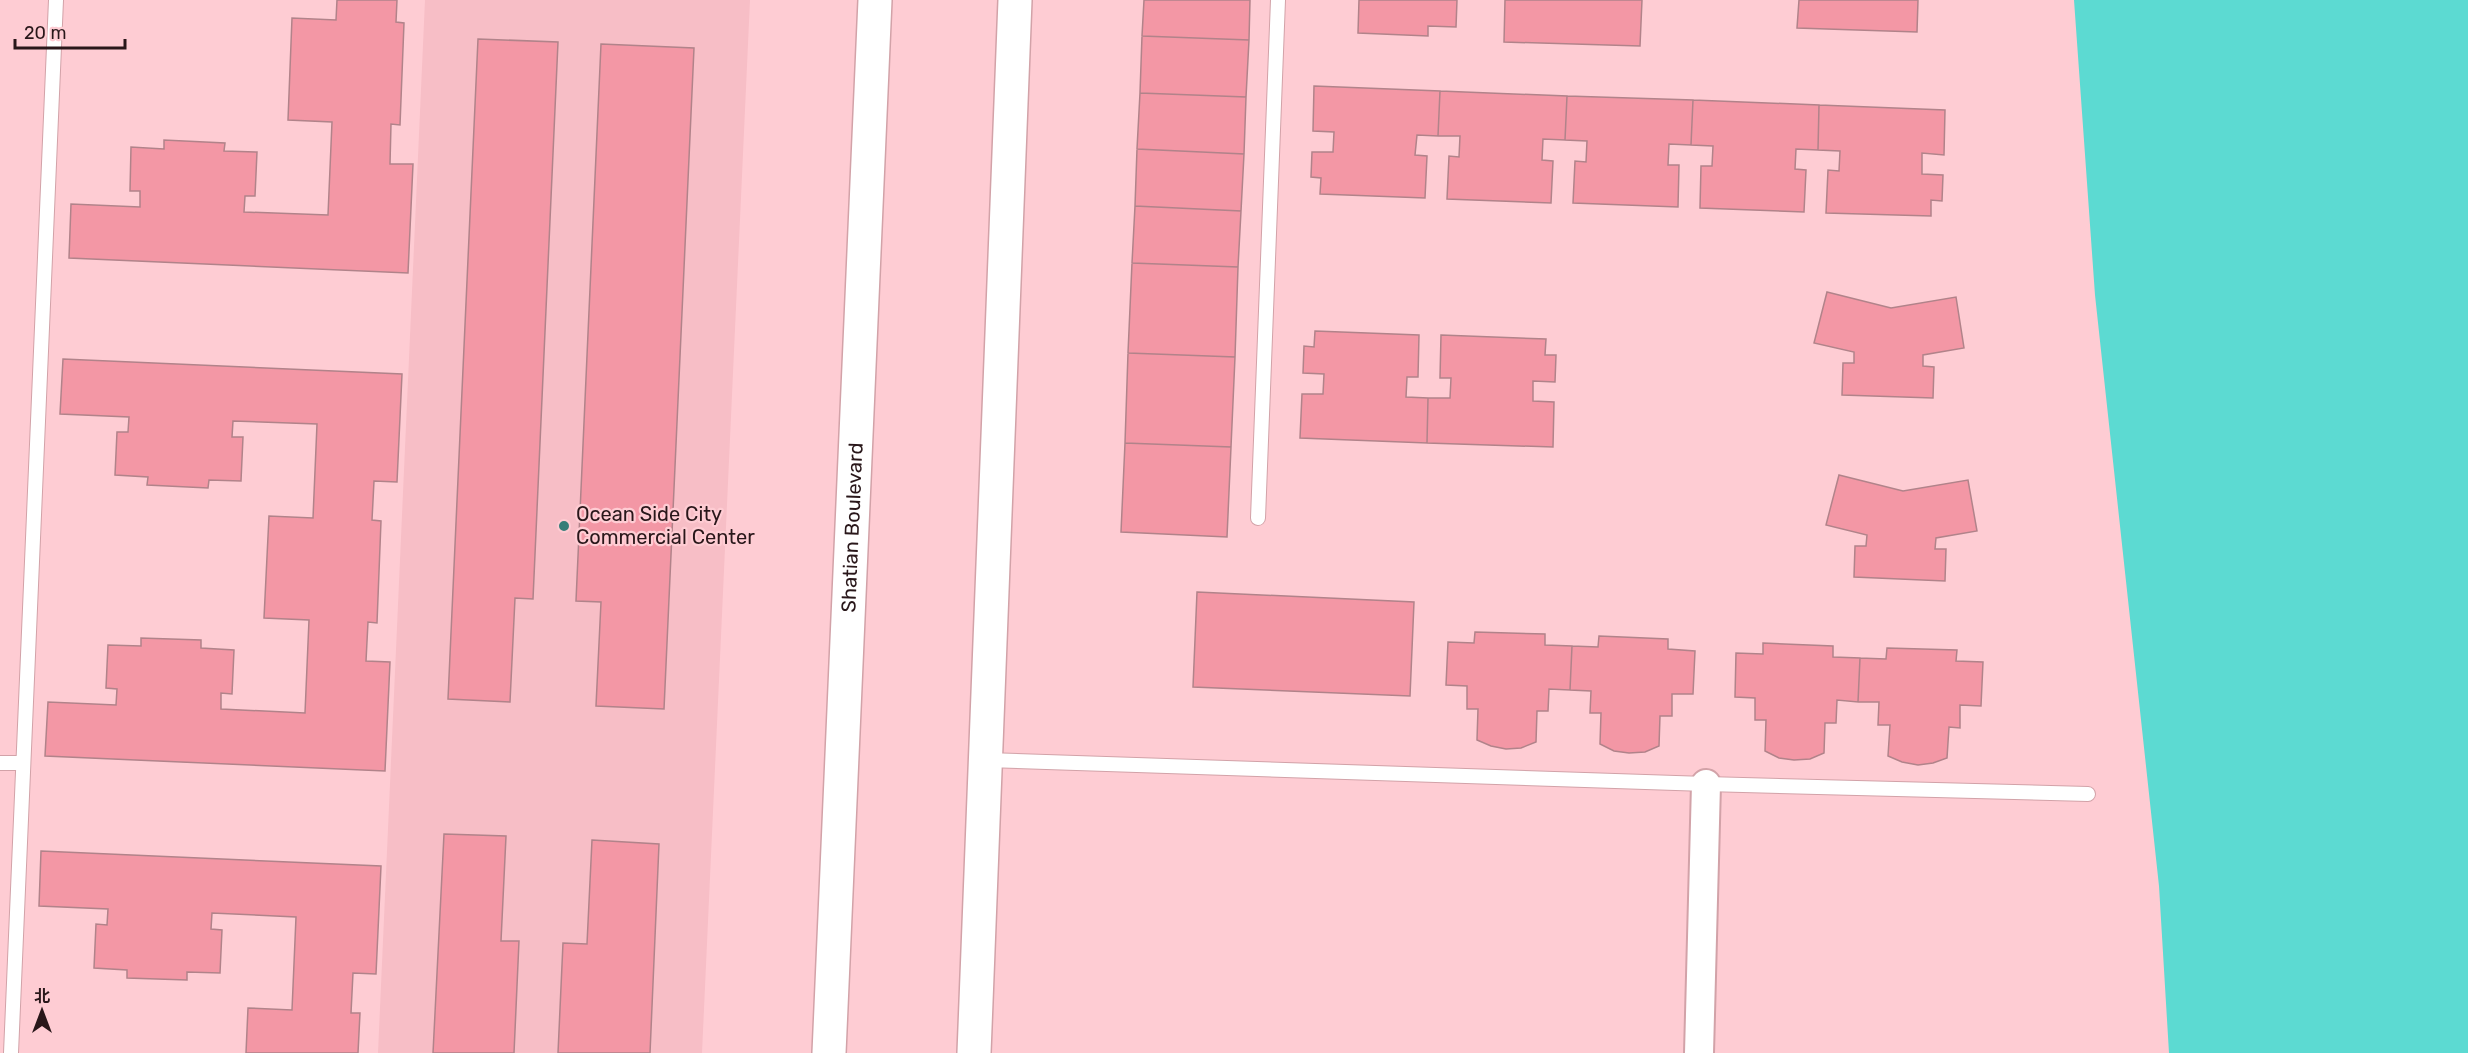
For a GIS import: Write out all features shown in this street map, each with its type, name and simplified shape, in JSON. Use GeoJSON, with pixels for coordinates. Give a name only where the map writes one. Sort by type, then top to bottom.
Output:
{"type":"FeatureCollection","features":[{"type":"Feature","properties":{"kind":"main road","name":"Shatian Boulevard"},"geometry":{"type":"LineString","coordinates":[[829,1053],[874,0]]}},
{"type":"Feature","properties":{"kind":"main road"},"geometry":{"type":"LineString","coordinates":[[974,1053],[1015,0]]}},
{"type":"Feature","properties":{"kind":"street"},"geometry":{"type":"LineString","coordinates":[[1700,1053],[1706,784]]}},
{"type":"Feature","properties":{"kind":"lane"},"geometry":{"type":"LineString","coordinates":[[11,1053],[56,0]]}},
{"type":"Feature","properties":{"kind":"lane"},"geometry":{"type":"LineString","coordinates":[[1258,518],[1278,0]]}},
{"type":"Feature","properties":{"kind":"lane"},"geometry":{"type":"LineString","coordinates":[[986,760],[2088,794]]}},
{"type":"Feature","properties":{"kind":"lane"},"geometry":{"type":"LineString","coordinates":[[0,763],[23,764]]}},
{"type":"Feature","properties":{"kind":"shaded area","name":"Ocean Side City Commercial Center"},"geometry":{"type":"Polygon","coordinates":[[[425,0],[750,0],[702,1053],[378,1053],[425,0]]]}},
{"type":"Feature","properties":{"kind":"water"},"geometry":{"type":"Polygon","coordinates":[[[2074,0],[2468,0],[2468,1053],[2169,1053],[2159,886],[2095,295],[2074,0]]]}},
{"type":"Feature","properties":{"kind":"building"},"geometry":{"type":"Polygon","coordinates":[[[337,0],[397,0],[396,22],[404,23],[400,125],[391,124],[390,164],[413,164],[408,273],[69,258],[71,204],[140,207],[140,191],[130,191],[131,147],[164,149],[164,140],[225,143],[224,151],[257,152],[255,196],[245,196],[244,212],[328,215],[332,122],[288,120],[292,18],[336,20],[337,0]]]}},
{"type":"Feature","properties":{"kind":"building"},"geometry":{"type":"Polygon","coordinates":[[[1144,0],[1250,0],[1249,40],[1142,36],[1144,0]]]}},
{"type":"Feature","properties":{"kind":"building"},"geometry":{"type":"Polygon","coordinates":[[[1359,0],[1457,0],[1456,27],[1428,26],[1428,36],[1358,33],[1359,0]]]}},
{"type":"Feature","properties":{"kind":"building"},"geometry":{"type":"Polygon","coordinates":[[[1505,0],[1642,0],[1640,46],[1504,42],[1505,0]]]}},
{"type":"Feature","properties":{"kind":"building"},"geometry":{"type":"Polygon","coordinates":[[[1799,0],[1918,0],[1917,32],[1797,28],[1799,0]]]}},
{"type":"Feature","properties":{"kind":"building"},"geometry":{"type":"Polygon","coordinates":[[[1142,36],[1249,40],[1246,97],[1140,93],[1142,36]]]}},
{"type":"Feature","properties":{"kind":"building"},"geometry":{"type":"Polygon","coordinates":[[[478,39],[558,42],[533,599],[515,598],[510,702],[448,699],[478,39]]]}},
{"type":"Feature","properties":{"kind":"building"},"geometry":{"type":"Polygon","coordinates":[[[601,44],[694,48],[664,709],[596,706],[601,602],[576,601],[601,44]]]}},
{"type":"Feature","properties":{"kind":"building"},"geometry":{"type":"Polygon","coordinates":[[[1314,86],[1440,91],[1438,136],[1417,135],[1415,155],[1427,156],[1425,198],[1320,194],[1321,178],[1311,177],[1312,152],[1333,152],[1334,132],[1313,131],[1314,86]]]}},
{"type":"Feature","properties":{"kind":"building"},"geometry":{"type":"Polygon","coordinates":[[[1440,91],[1567,96],[1565,140],[1543,139],[1542,160],[1553,161],[1551,203],[1447,199],[1449,156],[1459,157],[1460,136],[1438,136],[1440,91]]]}},
{"type":"Feature","properties":{"kind":"building"},"geometry":{"type":"Polygon","coordinates":[[[1140,93],[1246,97],[1244,154],[1137,149],[1140,93]]]}},
{"type":"Feature","properties":{"kind":"building"},"geometry":{"type":"Polygon","coordinates":[[[1567,96],[1693,100],[1691,145],[1669,144],[1668,165],[1679,165],[1678,207],[1573,203],[1575,161],[1586,162],[1587,141],[1565,140],[1567,96]]]}},
{"type":"Feature","properties":{"kind":"building"},"geometry":{"type":"Polygon","coordinates":[[[1693,100],[1819,105],[1818,150],[1796,149],[1795,169],[1806,170],[1804,212],[1700,208],[1701,166],[1712,166],[1713,146],[1691,145],[1693,100]]]}},
{"type":"Feature","properties":{"kind":"building"},"geometry":{"type":"Polygon","coordinates":[[[1819,105],[1945,110],[1944,155],[1922,153],[1922,174],[1943,175],[1942,201],[1931,200],[1931,216],[1826,213],[1828,170],[1839,171],[1840,151],[1818,150],[1819,105]]]}},
{"type":"Feature","properties":{"kind":"building"},"geometry":{"type":"Polygon","coordinates":[[[1137,149],[1244,154],[1241,211],[1135,206],[1137,149]]]}},
{"type":"Feature","properties":{"kind":"building"},"geometry":{"type":"Polygon","coordinates":[[[1135,206],[1241,211],[1238,267],[1132,263],[1135,206]]]}},
{"type":"Feature","properties":{"kind":"building"},"geometry":{"type":"Polygon","coordinates":[[[1132,263],[1238,267],[1235,357],[1128,353],[1132,263]]]}},
{"type":"Feature","properties":{"kind":"building"},"geometry":{"type":"Polygon","coordinates":[[[1827,292],[1891,308],[1956,297],[1964,348],[1923,355],[1923,366],[1934,367],[1933,398],[1842,395],[1843,363],[1854,363],[1854,352],[1814,343],[1827,292]]]}},
{"type":"Feature","properties":{"kind":"building"},"geometry":{"type":"Polygon","coordinates":[[[1315,331],[1419,335],[1418,377],[1407,377],[1406,397],[1428,398],[1427,443],[1300,438],[1302,394],[1323,394],[1324,374],[1303,373],[1304,346],[1314,347],[1315,331]]]}},
{"type":"Feature","properties":{"kind":"building"},"geometry":{"type":"Polygon","coordinates":[[[1441,335],[1546,339],[1545,355],[1556,355],[1555,382],[1533,381],[1533,401],[1554,402],[1553,447],[1427,443],[1428,398],[1450,398],[1451,378],[1440,378],[1441,335]]]}},
{"type":"Feature","properties":{"kind":"building"},"geometry":{"type":"Polygon","coordinates":[[[1128,353],[1235,357],[1231,447],[1125,443],[1128,353]]]}},
{"type":"Feature","properties":{"kind":"building"},"geometry":{"type":"Polygon","coordinates":[[[63,359],[402,374],[397,482],[374,481],[372,520],[381,521],[377,623],[368,622],[366,661],[390,662],[385,771],[45,756],[48,702],[116,705],[117,689],[106,688],[108,645],[141,646],[141,638],[201,640],[201,648],[234,650],[232,694],[221,693],[221,709],[305,713],[309,620],[264,618],[269,516],[313,518],[317,424],[233,421],[232,437],[243,437],[241,481],[209,480],[208,488],[147,485],[148,477],[115,475],[117,432],[128,432],[129,417],[60,414],[63,359]]]}},
{"type":"Feature","properties":{"kind":"building"},"geometry":{"type":"Polygon","coordinates":[[[1125,443],[1231,447],[1227,537],[1121,532],[1125,443]]]}},
{"type":"Feature","properties":{"kind":"building"},"geometry":{"type":"Polygon","coordinates":[[[1839,475],[1903,491],[1968,480],[1977,531],[1936,538],[1935,549],[1946,549],[1945,581],[1854,577],[1855,546],[1866,546],[1867,535],[1826,525],[1839,475]]]}},
{"type":"Feature","properties":{"kind":"building"},"geometry":{"type":"Polygon","coordinates":[[[1197,592],[1414,602],[1410,696],[1193,687],[1197,592]]]}},
{"type":"Feature","properties":{"kind":"building"},"geometry":{"type":"Polygon","coordinates":[[[1475,632],[1545,634],[1545,645],[1572,646],[1570,690],[1549,689],[1548,711],[1537,711],[1536,742],[1521,748],[1506,749],[1477,740],[1478,709],[1467,709],[1467,686],[1446,685],[1448,642],[1474,643],[1475,632]]]}},
{"type":"Feature","properties":{"kind":"building"},"geometry":{"type":"Polygon","coordinates":[[[1599,636],[1668,639],[1668,649],[1695,651],[1693,694],[1672,694],[1672,716],[1660,716],[1659,746],[1645,752],[1629,753],[1614,751],[1600,744],[1601,713],[1590,713],[1591,691],[1570,690],[1572,646],[1598,647],[1599,636]]]}},
{"type":"Feature","properties":{"kind":"building"},"geometry":{"type":"Polygon","coordinates":[[[1763,643],[1833,646],[1833,657],[1860,658],[1858,702],[1837,700],[1836,723],[1825,723],[1824,753],[1810,759],[1794,760],[1779,758],[1765,751],[1766,720],[1755,720],[1755,698],[1735,697],[1736,653],[1763,654],[1763,643]]]}},
{"type":"Feature","properties":{"kind":"building"},"geometry":{"type":"Polygon","coordinates":[[[1887,648],[1957,650],[1956,661],[1983,662],[1981,706],[1960,705],[1960,728],[1949,727],[1947,758],[1918,765],[1888,756],[1890,725],[1878,725],[1879,702],[1858,702],[1860,658],[1886,659],[1887,648]]]}},
{"type":"Feature","properties":{"kind":"building"},"geometry":{"type":"Polygon","coordinates":[[[444,834],[506,836],[501,941],[519,941],[514,1053],[433,1053],[444,834]]]}},
{"type":"Feature","properties":{"kind":"building"},"geometry":{"type":"Polygon","coordinates":[[[592,840],[659,844],[650,1053],[558,1053],[563,943],[587,944],[592,840]]]}},
{"type":"Feature","properties":{"kind":"building"},"geometry":{"type":"Polygon","coordinates":[[[41,851],[381,866],[376,974],[353,973],[351,1013],[360,1013],[358,1053],[246,1053],[248,1008],[292,1010],[296,917],[212,913],[211,929],[222,930],[220,973],[187,972],[187,980],[127,978],[127,970],[94,968],[96,924],[107,925],[108,909],[39,906],[41,851]]]}},
{"type":"Feature","properties":{"kind":"place","name":"Ocean Side City Commercial Center"},"geometry":{"type":"Point","coordinates":[564,526]}}]}
